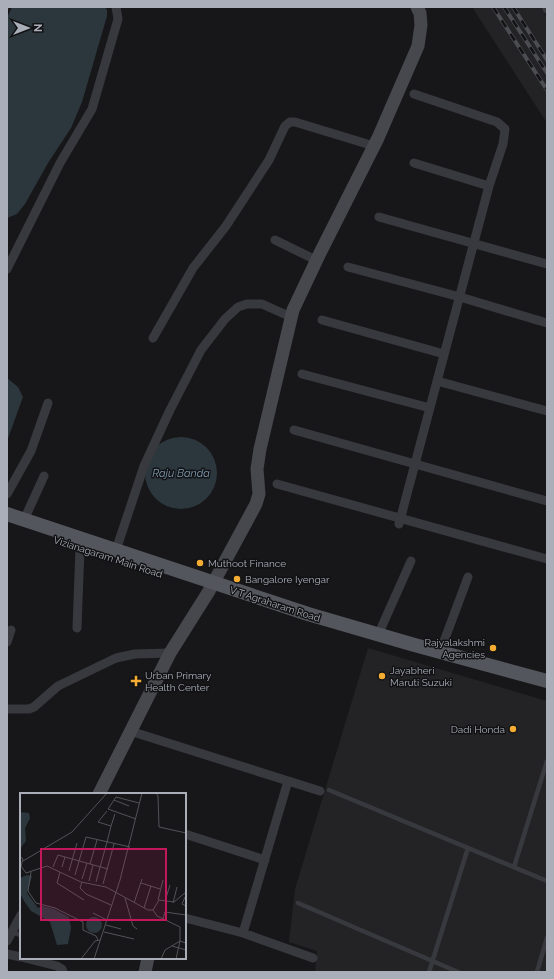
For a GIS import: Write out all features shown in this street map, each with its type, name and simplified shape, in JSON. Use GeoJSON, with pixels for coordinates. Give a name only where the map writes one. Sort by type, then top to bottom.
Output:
{"type":"FeatureCollection","features":[{"type":"Feature","properties":{"kind":"main road","name":"V T Agraharam Road"},"geometry":{"type":"LineString","coordinates":[[7,514],[116,550],[276,613],[386,646],[547,690]]}},
{"type":"Feature","properties":{"kind":"main road","name":"Vizianagaram Main Road"},"geometry":{"type":"LineString","coordinates":[[7,524],[80,548],[211,587]]}},
{"type":"Feature","properties":{"kind":"main road","name":"V T Agraharam Road"},"geometry":{"type":"LineString","coordinates":[[211,587],[378,635],[547,681]]}},
{"type":"Feature","properties":{"kind":"street"},"geometry":{"type":"LineString","coordinates":[[7,269],[60,163],[92,109],[118,19],[116,7]]}},
{"type":"Feature","properties":{"kind":"street"},"geometry":{"type":"LineString","coordinates":[[99,793],[170,653],[211,587],[256,504],[259,494],[257,469],[260,449],[293,310],[316,260],[374,146],[418,46],[421,25],[420,13],[417,7]]}},
{"type":"Feature","properties":{"kind":"street"},"geometry":{"type":"LineString","coordinates":[[400,521],[489,186],[503,144],[505,129],[497,122],[414,94]]}},
{"type":"Feature","properties":{"kind":"street"},"geometry":{"type":"LineString","coordinates":[[153,338],[193,268],[226,226],[266,166],[285,126],[290,122],[295,122],[374,146]]}},
{"type":"Feature","properties":{"kind":"street"},"geometry":{"type":"LineString","coordinates":[[414,163],[489,186]]}},
{"type":"Feature","properties":{"kind":"street"},"geometry":{"type":"LineString","coordinates":[[379,216],[547,264]]}},
{"type":"Feature","properties":{"kind":"street"},"geometry":{"type":"LineString","coordinates":[[275,240],[316,260]]}},
{"type":"Feature","properties":{"kind":"street"},"geometry":{"type":"LineString","coordinates":[[348,267],[460,297],[547,323]]}},
{"type":"Feature","properties":{"kind":"street"},"geometry":{"type":"LineString","coordinates":[[116,550],[144,466],[170,410],[201,350],[225,319],[238,307],[247,304],[262,304],[292,317]]}},
{"type":"Feature","properties":{"kind":"street"},"geometry":{"type":"LineString","coordinates":[[322,320],[444,354]]}},
{"type":"Feature","properties":{"kind":"street"},"geometry":{"type":"LineString","coordinates":[[302,374],[430,408]]}},
{"type":"Feature","properties":{"kind":"street"},"geometry":{"type":"LineString","coordinates":[[437,381],[547,411]]}},
{"type":"Feature","properties":{"kind":"street"},"geometry":{"type":"LineString","coordinates":[[7,494],[31,451],[48,404]]}},
{"type":"Feature","properties":{"kind":"street"},"geometry":{"type":"LineString","coordinates":[[294,430],[547,501]]}},
{"type":"Feature","properties":{"kind":"street"},"geometry":{"type":"LineString","coordinates":[[24,520],[44,476]]}},
{"type":"Feature","properties":{"kind":"street"},"geometry":{"type":"LineString","coordinates":[[277,484],[400,521],[547,559]]}},
{"type":"Feature","properties":{"kind":"street"},"geometry":{"type":"LineString","coordinates":[[77,628],[80,548]]}},
{"type":"Feature","properties":{"kind":"street"},"geometry":{"type":"LineString","coordinates":[[378,635],[410,561]]}},
{"type":"Feature","properties":{"kind":"street"},"geometry":{"type":"LineString","coordinates":[[440,652],[468,577]]}},
{"type":"Feature","properties":{"kind":"street"},"geometry":{"type":"LineString","coordinates":[[7,642],[11,630]]}},
{"type":"Feature","properties":{"kind":"street"},"geometry":{"type":"LineString","coordinates":[[7,709],[29,709],[34,707],[58,686],[69,679],[87,673],[125,655],[170,653]]}},
{"type":"Feature","properties":{"kind":"street"},"geometry":{"type":"LineString","coordinates":[[130,731],[288,781],[325,791]]}},
{"type":"Feature","properties":{"kind":"street"},"geometry":{"type":"LineString","coordinates":[[243,933],[288,781]]}},
{"type":"Feature","properties":{"kind":"street"},"geometry":{"type":"LineString","coordinates":[[186,834],[264,860]]}},
{"type":"Feature","properties":{"kind":"street"},"geometry":{"type":"LineString","coordinates":[[7,941],[20,917]]}},
{"type":"Feature","properties":{"kind":"street"},"geometry":{"type":"LineString","coordinates":[[186,918],[243,933],[313,958]]}},
{"type":"Feature","properties":{"kind":"street"},"geometry":{"type":"LineString","coordinates":[[7,954],[20,957]]}},
{"type":"Feature","properties":{"kind":"street"},"geometry":{"type":"LineString","coordinates":[[29,959],[57,966],[62,969],[63,972]]}},
{"type":"Feature","properties":{"kind":"street"},"geometry":{"type":"LineString","coordinates":[[146,972],[148,959]]}},
{"type":"Feature","properties":{"kind":"lane"},"geometry":{"type":"LineString","coordinates":[[514,867],[547,761]]}},
{"type":"Feature","properties":{"kind":"lane"},"geometry":{"type":"LineString","coordinates":[[325,791],[547,881]]}},
{"type":"Feature","properties":{"kind":"lane"},"geometry":{"type":"LineString","coordinates":[[429,972],[468,848]]}},
{"type":"Feature","properties":{"kind":"lane"},"geometry":{"type":"LineString","coordinates":[[298,903],[458,972]]}},
{"type":"Feature","properties":{"kind":"lane"},"geometry":{"type":"LineString","coordinates":[[11,932],[20,935]]}},
{"type":"Feature","properties":{"kind":"lane"},"geometry":{"type":"LineString","coordinates":[[537,972],[547,938]]}},
{"type":"Feature","properties":{"kind":"shaded area"},"geometry":{"type":"Polygon","coordinates":[[[472,7],[540,7],[547,18],[547,123],[472,7]]]}},
{"type":"Feature","properties":{"kind":"shaded area"},"geometry":{"type":"Polygon","coordinates":[[[368,648],[547,701],[547,972],[315,972],[317,951],[289,942],[295,889],[368,648]]]}},
{"type":"Feature","properties":{"kind":"water"},"geometry":{"type":"Polygon","coordinates":[[[12,7],[105,7],[107,10],[107,16],[82,102],[71,128],[48,163],[25,204],[17,214],[7,218],[7,18],[12,7]]]}},
{"type":"Feature","properties":{"kind":"water"},"geometry":{"type":"Polygon","coordinates":[[[7,378],[18,387],[23,397],[7,441],[7,378]]]}},
{"type":"Feature","properties":{"kind":"water","name":"Raju Banda"},"geometry":{"type":"Polygon","coordinates":[[[181,437],[195,440],[207,447],[214,459],[217,473],[214,487],[207,499],[195,506],[181,509],[167,506],[155,499],[148,487],[145,473],[148,459],[155,447],[167,440],[181,437]]]}},
{"type":"Feature","properties":{"kind":"railway"},"geometry":{"type":"LineString","coordinates":[[493,7],[547,90]]}},
{"type":"Feature","properties":{"kind":"railway"},"geometry":{"type":"LineString","coordinates":[[504,7],[547,73]]}},
{"type":"Feature","properties":{"kind":"railway"},"geometry":{"type":"LineString","coordinates":[[513,7],[547,60]]}},
{"type":"Feature","properties":{"kind":"place","name":"Muthoot Finance"},"geometry":{"type":"Point","coordinates":[200,563]}},
{"type":"Feature","properties":{"kind":"place","name":"Bangalore Iyengar"},"geometry":{"type":"Point","coordinates":[237,579]}},
{"type":"Feature","properties":{"kind":"place","name":"Rajyalakshmi Agencies"},"geometry":{"type":"Point","coordinates":[493,648]}},
{"type":"Feature","properties":{"kind":"place","name":"Jayabheri Maruti Suzuki"},"geometry":{"type":"Point","coordinates":[382,676]}},
{"type":"Feature","properties":{"kind":"place","name":"Urban Primary Health Center"},"geometry":{"type":"Point","coordinates":[136,681]}},
{"type":"Feature","properties":{"kind":"place","name":"Dadi Honda"},"geometry":{"type":"Point","coordinates":[513,729]}}]}
